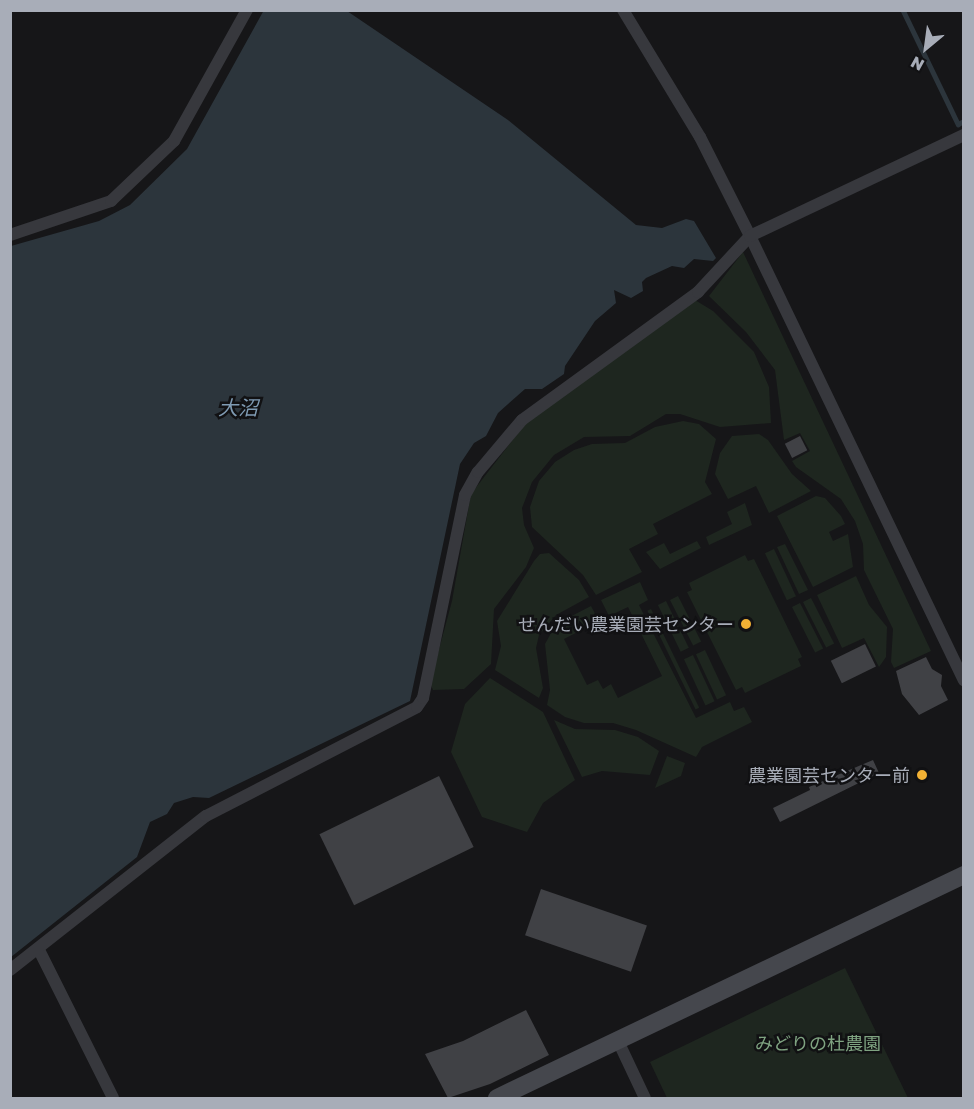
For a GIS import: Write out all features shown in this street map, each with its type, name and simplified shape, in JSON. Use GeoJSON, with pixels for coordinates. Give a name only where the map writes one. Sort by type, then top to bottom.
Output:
{"type":"FeatureCollection","features":[{"type":"Feature","properties":{"kind":"street"},"geometry":{"type":"LineString","coordinates":[[10,235],[111,201],[166,149],[247,10]]}},
{"type":"Feature","properties":{"kind":"street"},"geometry":{"type":"LineString","coordinates":[[623,10],[700,137],[750,236],[963,680]]}},
{"type":"Feature","properties":{"kind":"street"},"geometry":{"type":"LineString","coordinates":[[10,970],[39,950],[206,816],[417,707],[423,698],[469,484],[522,420],[698,292],[750,236],[963,135]]}},
{"type":"Feature","properties":{"kind":"street"},"geometry":{"type":"LineString","coordinates":[[497,1098],[963,875]]}},
{"type":"Feature","properties":{"kind":"street"},"geometry":{"type":"LineString","coordinates":[[39,950],[113,1098]]}},
{"type":"Feature","properties":{"kind":"street"},"geometry":{"type":"LineString","coordinates":[[618,1041],[645,1098]]}},
{"type":"Feature","properties":{"kind":"green space"},"geometry":{"type":"Polygon","coordinates":[[[743,252],[931,651],[894,668],[891,662],[893,629],[864,570],[863,544],[855,521],[841,499],[796,467],[792,461],[810,451],[800,433],[784,440],[775,370],[746,332],[709,296],[743,252]]]}},
{"type":"Feature","properties":{"kind":"green space"},"geometry":{"type":"Polygon","coordinates":[[[695,300],[713,311],[754,352],[769,387],[771,423],[720,427],[680,414],[666,414],[630,436],[584,437],[554,455],[532,482],[522,508],[524,525],[534,548],[526,567],[494,609],[491,664],[464,689],[433,690],[430,683],[452,601],[471,494],[525,424],[695,300]]]}},
{"type":"Feature","properties":{"kind":"green space"},"geometry":{"type":"Polygon","coordinates":[[[683,421],[699,424],[716,439],[705,482],[712,494],[653,524],[658,534],[629,549],[642,572],[596,595],[583,575],[532,527],[530,507],[539,481],[555,462],[574,450],[592,444],[625,443],[655,427],[683,421]]]}},
{"type":"Feature","properties":{"kind":"green space"},"geometry":{"type":"Polygon","coordinates":[[[759,434],[768,440],[792,474],[811,491],[769,513],[756,486],[728,499],[715,474],[720,453],[732,436],[759,434]]]}},
{"type":"Feature","properties":{"kind":"green space"},"geometry":{"type":"Polygon","coordinates":[[[816,496],[825,498],[841,516],[845,524],[829,532],[833,541],[848,534],[853,567],[813,587],[777,516],[816,496]]]}},
{"type":"Feature","properties":{"kind":"green space"},"geometry":{"type":"Polygon","coordinates":[[[745,503],[752,525],[709,545],[706,537],[732,524],[727,512],[745,503]]]}},
{"type":"Feature","properties":{"kind":"green space"},"geometry":{"type":"Polygon","coordinates":[[[697,541],[701,548],[660,569],[646,552],[664,543],[670,554],[697,541]]]}},
{"type":"Feature","properties":{"kind":"green space"},"geometry":{"type":"Polygon","coordinates":[[[785,544],[808,590],[799,594],[777,547],[785,544]]]}},
{"type":"Feature","properties":{"kind":"green space"},"geometry":{"type":"Polygon","coordinates":[[[774,549],[796,596],[787,600],[765,553],[774,549]]]}},
{"type":"Feature","properties":{"kind":"green space"},"geometry":{"type":"Polygon","coordinates":[[[549,553],[579,580],[589,597],[556,615],[539,635],[536,648],[543,688],[539,698],[495,670],[501,646],[497,621],[534,561],[540,554],[549,553]]]}},
{"type":"Feature","properties":{"kind":"green space"},"geometry":{"type":"Polygon","coordinates":[[[745,555],[748,561],[754,559],[802,657],[798,659],[801,666],[745,693],[742,687],[736,690],[687,592],[692,590],[689,583],[745,555]]]}},
{"type":"Feature","properties":{"kind":"green space"},"geometry":{"type":"Polygon","coordinates":[[[856,576],[869,605],[887,627],[886,657],[879,667],[864,638],[842,648],[817,595],[856,576]]]}},
{"type":"Feature","properties":{"kind":"green space"},"geometry":{"type":"Polygon","coordinates":[[[640,582],[648,600],[639,605],[696,718],[730,702],[734,711],[744,707],[752,722],[702,747],[696,757],[636,730],[613,723],[584,723],[565,717],[547,705],[550,690],[545,644],[556,624],[591,606],[599,621],[564,639],[587,685],[598,680],[603,689],[611,684],[618,698],[662,676],[628,607],[609,616],[601,600],[640,582]]]}},
{"type":"Feature","properties":{"kind":"green space"},"geometry":{"type":"Polygon","coordinates":[[[678,596],[701,641],[693,646],[670,600],[678,596]]]}},
{"type":"Feature","properties":{"kind":"green space"},"geometry":{"type":"Polygon","coordinates":[[[811,598],[834,643],[826,648],[803,602],[811,598]]]}},
{"type":"Feature","properties":{"kind":"green space"},"geometry":{"type":"Polygon","coordinates":[[[666,601],[689,648],[681,652],[658,605],[666,601]]]}},
{"type":"Feature","properties":{"kind":"green space"},"geometry":{"type":"Polygon","coordinates":[[[800,603],[823,648],[815,653],[792,607],[800,603]]]}},
{"type":"Feature","properties":{"kind":"green space"},"geometry":{"type":"Polygon","coordinates":[[[651,609],[699,708],[696,710],[647,611],[651,609]]]}},
{"type":"Feature","properties":{"kind":"green space"},"geometry":{"type":"Polygon","coordinates":[[[705,650],[726,695],[717,700],[696,654],[705,650]]]}},
{"type":"Feature","properties":{"kind":"green space"},"geometry":{"type":"Polygon","coordinates":[[[693,655],[715,701],[705,705],[684,659],[693,655]]]}},
{"type":"Feature","properties":{"kind":"green space"},"geometry":{"type":"Polygon","coordinates":[[[490,678],[543,712],[575,780],[543,803],[527,832],[482,817],[451,752],[465,704],[490,678]]]}},
{"type":"Feature","properties":{"kind":"green space"},"geometry":{"type":"Polygon","coordinates":[[[554,720],[575,729],[615,730],[638,737],[659,751],[650,775],[602,771],[582,777],[554,720]]]}},
{"type":"Feature","properties":{"kind":"green space"},"geometry":{"type":"Polygon","coordinates":[[[667,756],[685,763],[681,776],[655,788],[667,756]]]}},
{"type":"Feature","properties":{"kind":"green space","name":"みどりの杜農園"},"geometry":{"type":"Polygon","coordinates":[[[845,968],[908,1098],[667,1098],[650,1062],[845,968]]]}},
{"type":"Feature","properties":{"kind":"water","name":"大沼"},"geometry":{"type":"Polygon","coordinates":[[[264,10],[347,11],[508,120],[636,225],[662,228],[686,219],[694,221],[716,258],[713,261],[694,259],[684,268],[672,266],[646,278],[642,282],[643,291],[631,298],[614,290],[616,303],[595,321],[565,366],[564,374],[542,389],[525,389],[498,413],[486,436],[474,443],[460,464],[410,701],[209,798],[193,797],[174,803],[167,814],[150,822],[137,857],[11,957],[11,246],[99,221],[130,205],[187,149],[264,10]]]}},
{"type":"Feature","properties":{"kind":"building"},"geometry":{"type":"Polygon","coordinates":[[[800,436],[807,450],[792,458],[785,444],[800,436]]]}},
{"type":"Feature","properties":{"kind":"building"},"geometry":{"type":"Polygon","coordinates":[[[865,644],[876,666],[842,683],[831,661],[865,644]]]}},
{"type":"Feature","properties":{"kind":"building"},"geometry":{"type":"Polygon","coordinates":[[[926,657],[932,669],[942,675],[941,686],[948,700],[919,715],[902,694],[896,671],[926,657]]]}},
{"type":"Feature","properties":{"kind":"building"},"geometry":{"type":"Polygon","coordinates":[[[873,760],[879,773],[780,822],[773,808],[810,790],[809,787],[873,760]]]}},
{"type":"Feature","properties":{"kind":"building"},"geometry":{"type":"Polygon","coordinates":[[[439,776],[474,847],[354,905],[319,834],[439,776]]]}},
{"type":"Feature","properties":{"kind":"building"},"geometry":{"type":"Polygon","coordinates":[[[541,889],[647,925],[631,972],[525,935],[541,889]]]}},
{"type":"Feature","properties":{"kind":"building"},"geometry":{"type":"Polygon","coordinates":[[[526,1010],[549,1055],[490,1084],[448,1098],[425,1054],[463,1041],[526,1010]]]}},
{"type":"Feature","properties":{"kind":"waterway"},"geometry":{"type":"LineString","coordinates":[[903,10],[958,124],[964,121]]}},
{"type":"Feature","properties":{"kind":"place","name":"せんだい農業園芸センター"},"geometry":{"type":"Point","coordinates":[746,624]}},
{"type":"Feature","properties":{"kind":"place","name":"農業園芸センター前"},"geometry":{"type":"Point","coordinates":[922,775]}}]}
